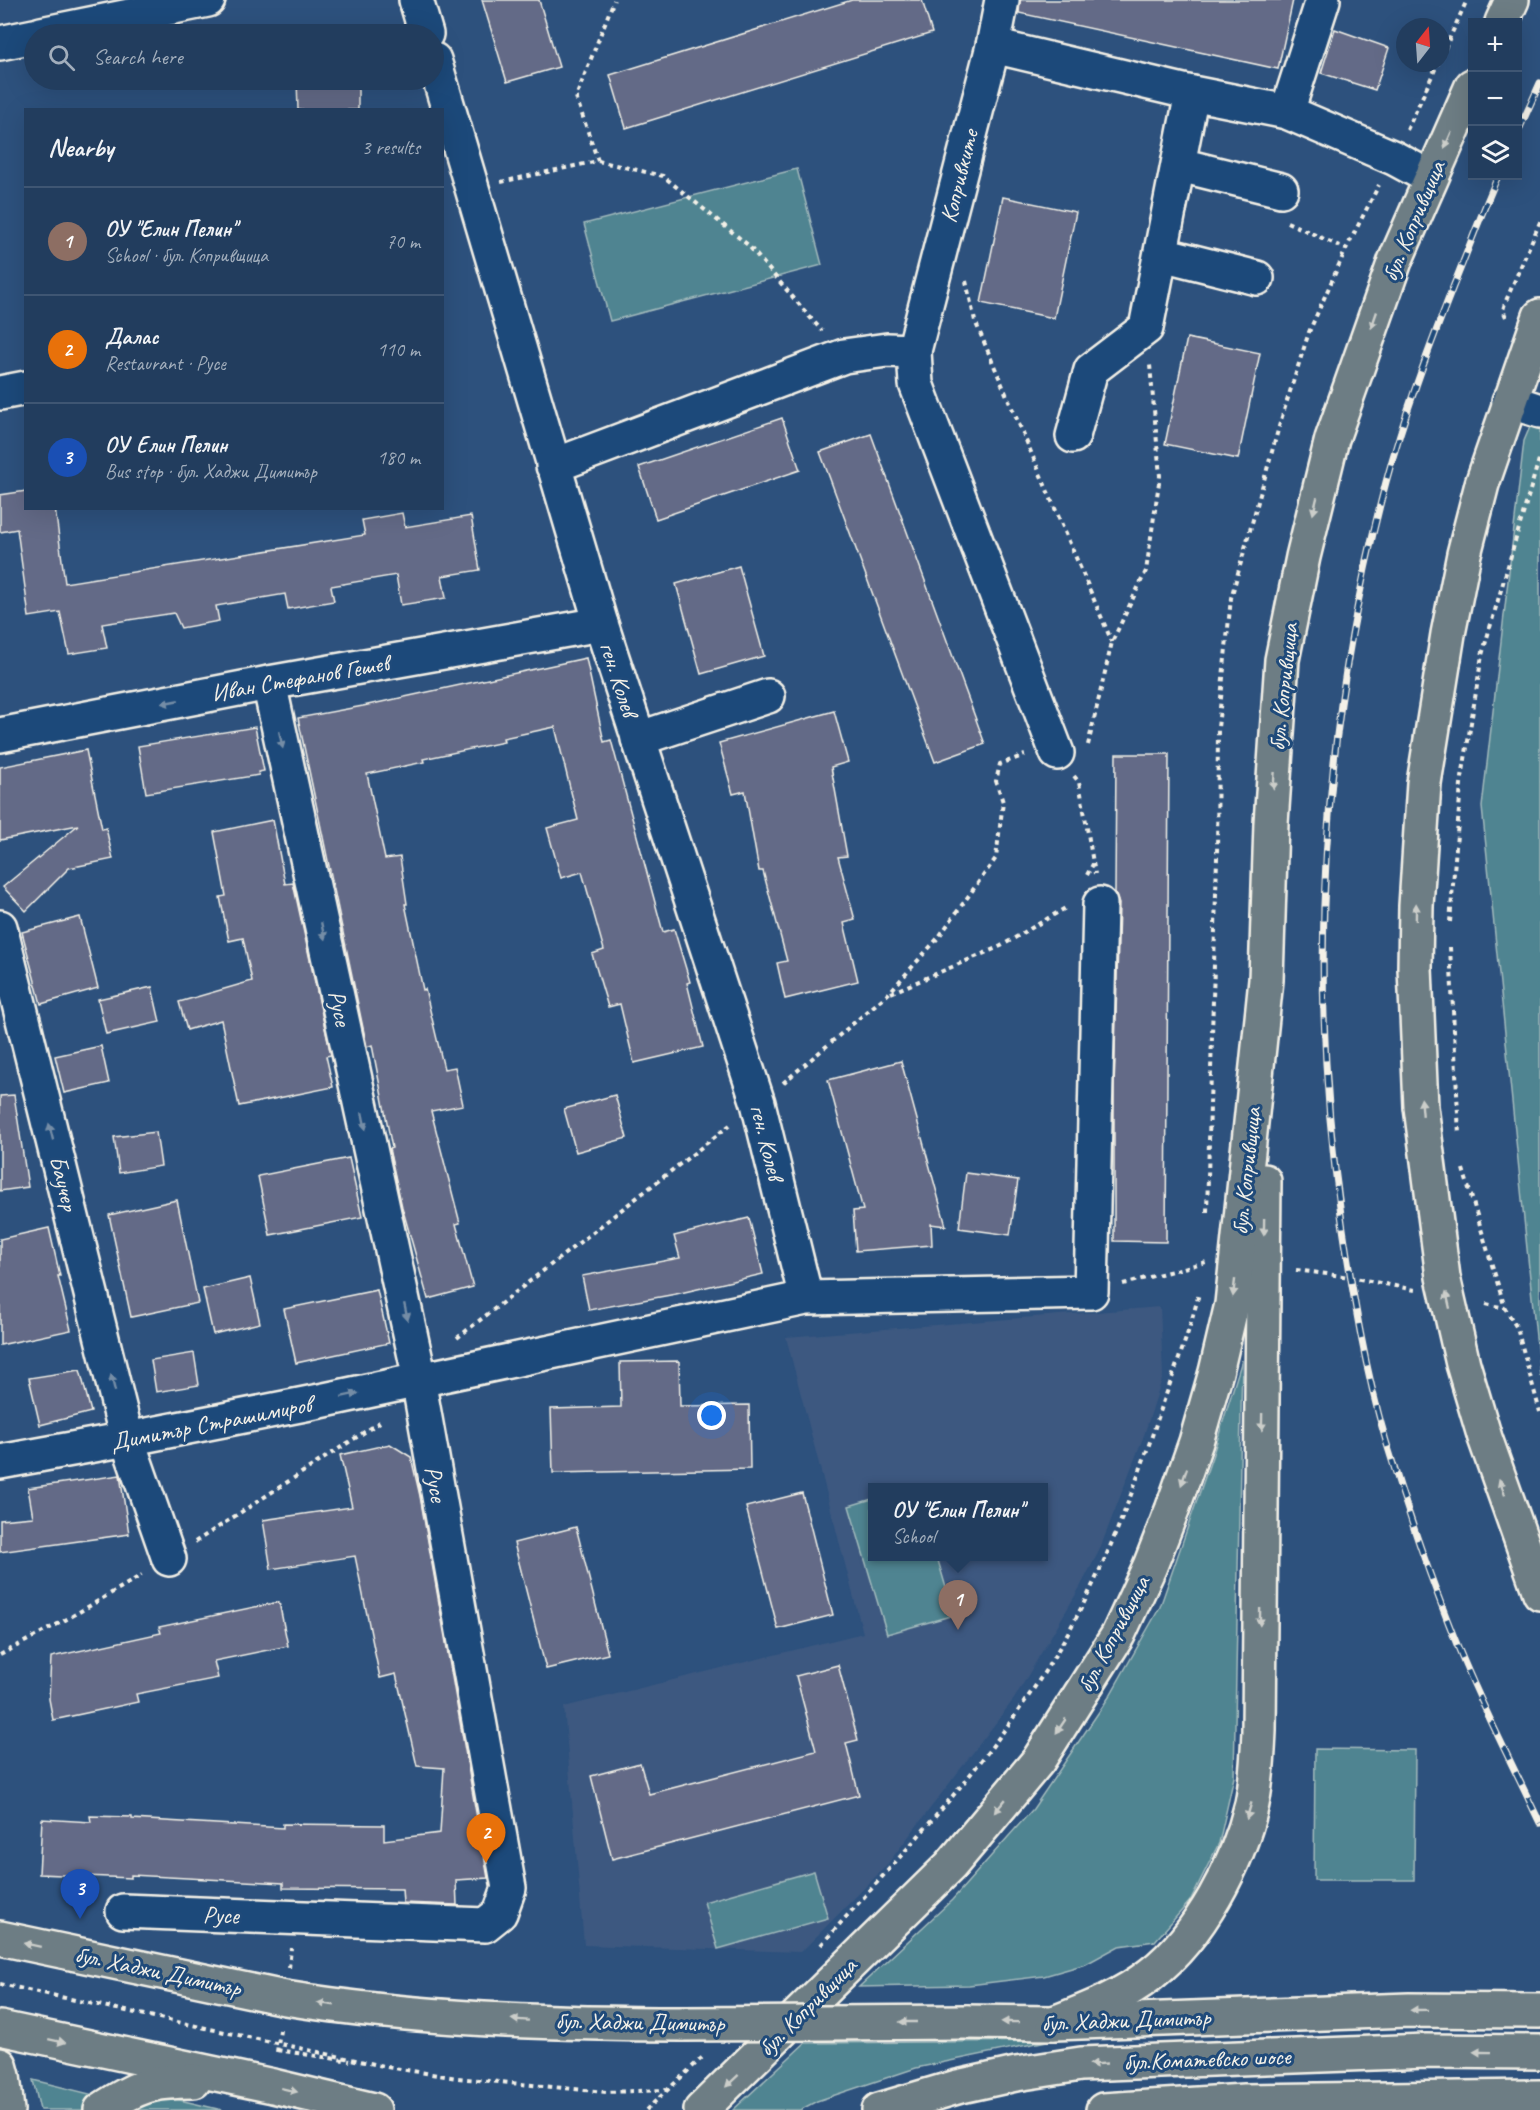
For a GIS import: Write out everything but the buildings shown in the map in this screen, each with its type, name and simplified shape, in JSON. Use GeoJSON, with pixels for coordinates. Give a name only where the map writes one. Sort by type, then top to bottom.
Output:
{"type":"FeatureCollection","features":[{"type":"Feature","properties":{"kind":"main road"},"geometry":{"type":"LineString","coordinates":[[1504,18],[1512,0]]}},
{"type":"Feature","properties":{"kind":"main road","name":"бул. Копривщица"},"geometry":{"type":"LineString","coordinates":[[701,2110],[951,1865],[1038,1761],[1118,1635],[1154,1557],[1196,1442],[1232,1304],[1266,980],[1271,823],[1282,660],[1302,557],[1332,439],[1395,261],[1468,97]]}},
{"type":"Feature","properties":{"kind":"main road"},"geometry":{"type":"LineString","coordinates":[[1540,316],[1509,400],[1482,484],[1464,554],[1448,634],[1424,783],[1416,895],[1415,968],[1421,1107],[1443,1277],[1463,1364],[1485,1438],[1531,1545],[1540,1572]]}},
{"type":"Feature","properties":{"kind":"main road"},"geometry":{"type":"LineString","coordinates":[[1054,2023],[1125,1992],[1151,1975],[1181,1945],[1229,1870],[1251,1804],[1257,1769],[1259,1731],[1266,980]]}},
{"type":"Feature","properties":{"kind":"main road"},"geometry":{"type":"LineString","coordinates":[[1531,1545],[1540,1593]]}},
{"type":"Feature","properties":{"kind":"main road","name":"бул. Хаджи Димитър"},"geometry":{"type":"LineString","coordinates":[[0,1938],[328,2005],[541,2022],[1054,2023],[1409,2010],[1540,2012]]}},
{"type":"Feature","properties":{"kind":"main road"},"geometry":{"type":"LineString","coordinates":[[0,2028],[374,2110]]}},
{"type":"Feature","properties":{"kind":"main road","name":"бул.Коматевско шосе"},"geometry":{"type":"LineString","coordinates":[[879,2110],[957,2087],[1081,2064],[1426,2051],[1540,2052]]}},
{"type":"Feature","properties":{"kind":"main road"},"geometry":{"type":"LineString","coordinates":[[0,2065],[7,2110]]}},
{"type":"Feature","properties":{"kind":"main road"},"geometry":{"type":"LineString","coordinates":[[101,2110],[143,2085],[166,2081],[248,2081]]}},
{"type":"Feature","properties":{"kind":"main road"},"geometry":{"type":"LineString","coordinates":[[1103,2110],[1244,2101],[1540,2097]]}},
{"type":"Feature","properties":{"kind":"street"},"geometry":{"type":"LineString","coordinates":[[90,24],[208,0]]}},
{"type":"Feature","properties":{"kind":"street"},"geometry":{"type":"LineString","coordinates":[[416,0],[423,24]]}},
{"type":"Feature","properties":{"kind":"street","name":"Копривките"},"geometry":{"type":"LineString","coordinates":[[1002,0],[993,46],[914,351],[916,384],[1070,754]]}},
{"type":"Feature","properties":{"kind":"street"},"geometry":{"type":"LineString","coordinates":[[1287,112],[1323,0]]}},
{"type":"Feature","properties":{"kind":"street"},"geometry":{"type":"LineString","coordinates":[[0,43],[24,38]]}},
{"type":"Feature","properties":{"kind":"street"},"geometry":{"type":"LineString","coordinates":[[993,46],[1192,93],[1287,112],[1394,158],[1431,178]]}},
{"type":"Feature","properties":{"kind":"street","name":"ген. Колев"},"geometry":{"type":"LineString","coordinates":[[443,90],[601,624],[758,1103],[806,1298]]}},
{"type":"Feature","properties":{"kind":"street"},"geometry":{"type":"LineString","coordinates":[[1073,436],[1092,370],[1146,328],[1180,165],[1192,93]]}},
{"type":"Feature","properties":{"kind":"street"},"geometry":{"type":"LineString","coordinates":[[1180,165],[1276,189]]}},
{"type":"Feature","properties":{"kind":"street"},"geometry":{"type":"LineString","coordinates":[[1161,254],[1257,278]]}},
{"type":"Feature","properties":{"kind":"street"},"geometry":{"type":"LineString","coordinates":[[554,466],[844,356],[887,351],[914,351]]}},
{"type":"Feature","properties":{"kind":"street"},"geometry":{"type":"LineString","coordinates":[[0,393],[24,388]]}},
{"type":"Feature","properties":{"kind":"street"},"geometry":{"type":"LineString","coordinates":[[1509,400],[1540,411]]}},
{"type":"Feature","properties":{"kind":"street","name":"Иван Стефанов Гешев"},"geometry":{"type":"LineString","coordinates":[[0,735],[269,683],[601,624]]}},
{"type":"Feature","properties":{"kind":"street","name":"Русе"},"geometry":{"type":"LineString","coordinates":[[123,1911],[485,1925],[500,1913],[508,1888],[420,1396],[430,1378],[269,683]]}},
{"type":"Feature","properties":{"kind":"street"},"geometry":{"type":"LineString","coordinates":[[638,739],[768,696]]}},
{"type":"Feature","properties":{"kind":"street"},"geometry":{"type":"LineString","coordinates":[[1084,897],[1091,1292]]}},
{"type":"Feature","properties":{"kind":"street","name":"Баучер"},"geometry":{"type":"LineString","coordinates":[[0,927],[128,1439],[169,1558]]}},
{"type":"Feature","properties":{"kind":"street","name":"Димитър Страшимиров"},"geometry":{"type":"LineString","coordinates":[[0,1462],[128,1439],[430,1378],[806,1298],[1091,1292]]}},
{"type":"Feature","properties":{"kind":"path"},"geometry":{"type":"LineString","coordinates":[[598,161],[576,97],[614,0]]}},
{"type":"Feature","properties":{"kind":"path"},"geometry":{"type":"LineString","coordinates":[[1450,37],[1467,0]]}},
{"type":"Feature","properties":{"kind":"path"},"geometry":{"type":"LineString","coordinates":[[1207,1215],[1217,858],[1218,728],[1231,598],[1280,423],[1305,344],[1346,249],[1394,158],[1434,72]]}},
{"type":"Feature","properties":{"kind":"path"},"geometry":{"type":"LineString","coordinates":[[471,189],[598,161],[663,176],[748,245],[844,356]]}},
{"type":"Feature","properties":{"kind":"path"},"geometry":{"type":"LineString","coordinates":[[1276,189],[1274,207],[1280,219],[1346,249]]}},
{"type":"Feature","properties":{"kind":"path"},"geometry":{"type":"LineString","coordinates":[[1505,303],[1540,222]]}},
{"type":"Feature","properties":{"kind":"path"},"geometry":{"type":"LineString","coordinates":[[965,278],[975,321],[1112,642]]}},
{"type":"Feature","properties":{"kind":"path"},"geometry":{"type":"LineString","coordinates":[[888,994],[1001,946],[1084,897],[1093,864],[1079,782],[1070,754],[1112,642],[1146,571],[1160,476],[1146,328]]}},
{"type":"Feature","properties":{"kind":"path"},"geometry":{"type":"LineString","coordinates":[[1450,923],[1461,784],[1482,655],[1540,456]]}},
{"type":"Feature","properties":{"kind":"path"},"geometry":{"type":"LineString","coordinates":[[1070,754],[1079,782]]}},
{"type":"Feature","properties":{"kind":"path"},"geometry":{"type":"LineString","coordinates":[[430,1378],[440,1351],[758,1103],[888,994],[938,938],[996,858],[1003,802],[996,781],[1000,765],[1070,754]]}},
{"type":"Feature","properties":{"kind":"path"},"geometry":{"type":"LineString","coordinates":[[1084,897],[1093,864]]}},
{"type":"Feature","properties":{"kind":"path"},"geometry":{"type":"LineString","coordinates":[[1450,946],[1460,1146]]}},
{"type":"Feature","properties":{"kind":"path"},"geometry":{"type":"LineString","coordinates":[[1460,1158],[1505,1308],[1517,1328],[1540,1412]]}},
{"type":"Feature","properties":{"kind":"path"},"geometry":{"type":"LineString","coordinates":[[1204,1273],[1206,1250]]}},
{"type":"Feature","properties":{"kind":"path"},"geometry":{"type":"LineString","coordinates":[[1091,1292],[1213,1262]]}},
{"type":"Feature","properties":{"kind":"path"},"geometry":{"type":"LineString","coordinates":[[1292,1269],[1416,1290]]}},
{"type":"Feature","properties":{"kind":"path"},"geometry":{"type":"LineString","coordinates":[[813,1953],[937,1815],[1025,1702],[1057,1653],[1101,1570],[1117,1533],[1151,1441],[1201,1285]]}},
{"type":"Feature","properties":{"kind":"path"},"geometry":{"type":"LineString","coordinates":[[1486,1304],[1505,1308]]}},
{"type":"Feature","properties":{"kind":"path"},"geometry":{"type":"LineString","coordinates":[[0,1655],[69,1618],[169,1558],[380,1422]]}},
{"type":"Feature","properties":{"kind":"path"},"geometry":{"type":"LineString","coordinates":[[0,1984],[388,2067]]}},
{"type":"Feature","properties":{"kind":"path"},"geometry":{"type":"LineString","coordinates":[[275,2062],[281,2026]]}},
{"type":"Feature","properties":{"kind":"path"},"geometry":{"type":"LineString","coordinates":[[277,2050],[457,2078],[606,2092],[668,2090]]}},
{"type":"Feature","properties":{"kind":"path"},"geometry":{"type":"LineString","coordinates":[[646,2110],[711,2050]]}},
{"type":"Feature","properties":{"kind":"shaded area"},"geometry":{"type":"Polygon","coordinates":[[[1160,1307],[1163,1376],[1144,1435],[1099,1551],[1014,1699],[886,1866],[801,1952],[584,1945],[564,1707],[863,1633],[786,1337],[1160,1307]]]}},
{"type":"Feature","properties":{"kind":"green space"},"geometry":{"type":"Polygon","coordinates":[[[797,169],[822,265],[610,321],[584,224],[797,169]]]}},
{"type":"Feature","properties":{"kind":"green space"},"geometry":{"type":"Polygon","coordinates":[[[1540,403],[1540,1376],[1482,807],[1524,441],[1540,403]]]}},
{"type":"Feature","properties":{"kind":"green space"},"geometry":{"type":"Polygon","coordinates":[[[1242,1360],[1234,1777],[1219,1843],[1190,1901],[1155,1941],[1119,1946],[1086,1964],[1044,1976],[969,1985],[859,1987],[952,1900],[1033,1809],[1109,1697],[1160,1607],[1213,1454],[1242,1360]]]}},
{"type":"Feature","properties":{"kind":"green space"},"geometry":{"type":"Polygon","coordinates":[[[868,1500],[868,1561],[938,1561],[954,1615],[887,1634],[849,1506],[868,1500]]]}},
{"type":"Feature","properties":{"kind":"green space"},"geometry":{"type":"Polygon","coordinates":[[[1315,1749],[1415,1750],[1414,1880],[1314,1880],[1315,1749]]]}},
{"type":"Feature","properties":{"kind":"green space"},"geometry":{"type":"Polygon","coordinates":[[[814,1871],[828,1918],[718,1949],[704,1902],[814,1871]]]}},
{"type":"Feature","properties":{"kind":"green space"},"geometry":{"type":"Polygon","coordinates":[[[1047,2041],[916,2068],[817,2101],[800,2110],[733,2110],[805,2043],[1047,2041]]]}},
{"type":"Feature","properties":{"kind":"green space"},"geometry":{"type":"Polygon","coordinates":[[[33,2080],[106,2098],[89,2110],[40,2110],[33,2080]]]}},
{"type":"Feature","properties":{"kind":"green space"},"geometry":{"type":"Polygon","coordinates":[[[167,2097],[222,2110],[132,2110],[167,2097]]]}},
{"type":"Feature","properties":{"kind":"railway"},"geometry":{"type":"LineString","coordinates":[[1521,126],[1540,83]]}},
{"type":"Feature","properties":{"kind":"railway"},"geometry":{"type":"LineString","coordinates":[[1496,180],[1444,311],[1409,408],[1386,482],[1364,573],[1347,664],[1334,757],[1326,850],[1323,943],[1325,1036],[1331,1129],[1342,1222],[1360,1332],[1386,1441],[1408,1511],[1460,1652],[1540,1823]]}},
{"type":"Feature","properties":{"kind":"place","name":"ОУ \"Елин Пелин\""},"geometry":{"type":"Point","coordinates":[958,1630]}},
{"type":"Feature","properties":{"kind":"place","name":"Далас"},"geometry":{"type":"Point","coordinates":[486,1863]}},
{"type":"Feature","properties":{"kind":"place","name":"ОУ Елин Пелин"},"geometry":{"type":"Point","coordinates":[80,1919]}}]}
